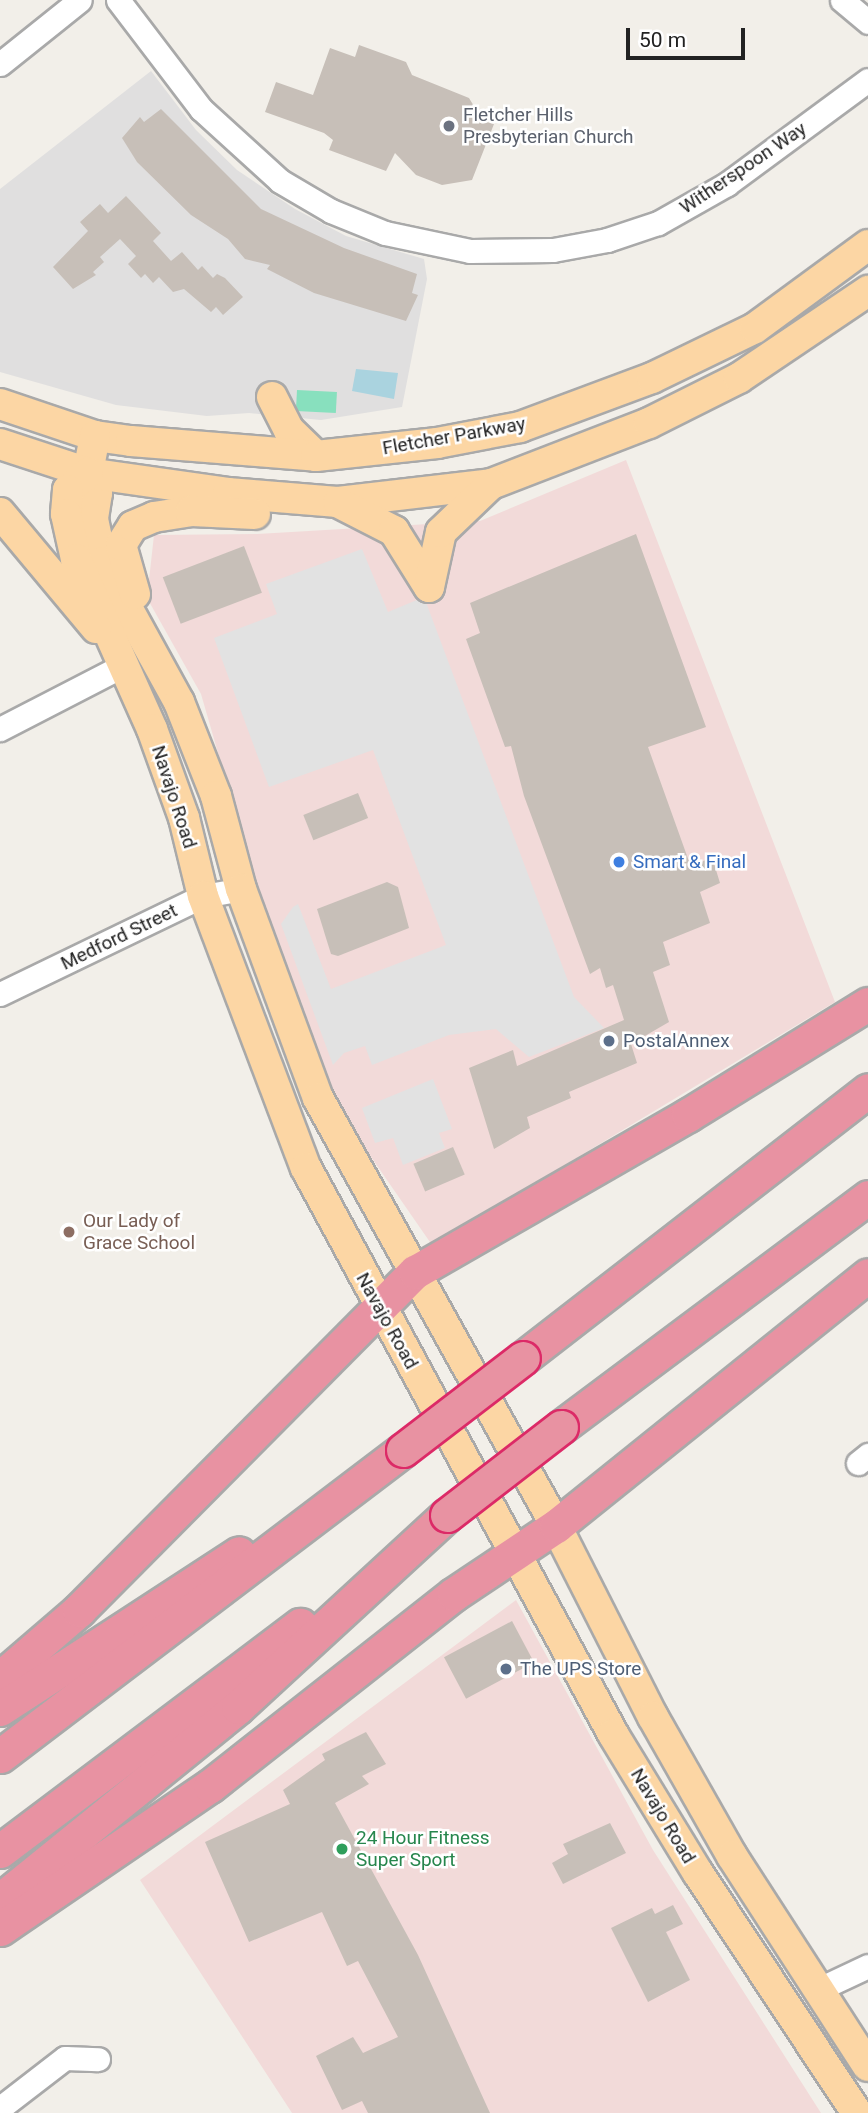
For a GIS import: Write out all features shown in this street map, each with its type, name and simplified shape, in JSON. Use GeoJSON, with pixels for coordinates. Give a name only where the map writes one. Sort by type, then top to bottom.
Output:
{"type":"FeatureCollection","features":[{"type":"Feature","properties":{"kind":"highway"},"geometry":{"type":"LineString","coordinates":[[0,1678],[79,1610],[415,1272],[688,1115],[868,1004]]}},
{"type":"Feature","properties":{"kind":"highway"},"geometry":{"type":"LineString","coordinates":[[0,1756],[523,1358],[868,1090]]}},
{"type":"Feature","properties":{"kind":"highway"},"geometry":{"type":"LineString","coordinates":[[0,1851],[868,1197]]}},
{"type":"Feature","properties":{"kind":"highway"},"geometry":{"type":"LineString","coordinates":[[0,1929],[210,1786],[454,1594],[556,1526],[868,1275]]}},
{"type":"Feature","properties":{"kind":"highway"},"geometry":{"type":"LineString","coordinates":[[0,1709],[194,1579],[359,1483]]}},
{"type":"Feature","properties":{"kind":"highway"},"geometry":{"type":"LineString","coordinates":[[0,1900],[239,1707],[447,1514]]}},
{"type":"Feature","properties":{"kind":"main road","name":"Fletcher Parkway"},"geometry":{"type":"LineString","coordinates":[[0,404],[96,436],[316,456],[437,443],[520,427],[652,378],[755,328],[868,245]]}},
{"type":"Feature","properties":{"kind":"main road"},"geometry":{"type":"LineString","coordinates":[[156,654],[122,559],[121,545],[133,526],[154,517],[191,511],[275,515],[338,502],[491,484],[649,423],[739,378],[868,292]]}},
{"type":"Feature","properties":{"kind":"main road"},"geometry":{"type":"LineString","coordinates":[[272,397],[289,430],[316,456]]}},
{"type":"Feature","properties":{"kind":"main road","name":"Navajo Road"},"geometry":{"type":"LineString","coordinates":[[96,436],[88,473],[97,493],[93,519],[102,562],[156,654],[216,796],[241,889],[318,1098],[556,1526],[653,1717],[817,1990],[868,2066]]}},
{"type":"Feature","properties":{"kind":"main road"},"geometry":{"type":"LineString","coordinates":[[0,444],[88,473],[228,493],[338,502],[394,531],[429,587],[440,532],[491,484]]}},
{"type":"Feature","properties":{"kind":"main road","name":"Navajo Road"},"geometry":{"type":"LineString","coordinates":[[88,473],[68,490],[66,514],[76,559],[124,665],[184,818],[203,897],[306,1168],[514,1556],[698,1873],[857,2113]]}},
{"type":"Feature","properties":{"kind":"main road"},"geometry":{"type":"LineString","coordinates":[[0,513],[124,665]]}},
{"type":"Feature","properties":{"kind":"main road"},"geometry":{"type":"LineString","coordinates":[[698,1873],[740,1906],[794,1991],[804,1994],[817,1990]]}},
{"type":"Feature","properties":{"kind":"main road"},"geometry":{"type":"LineString","coordinates":[[790,2012],[823,2029],[868,2094]]}},
{"type":"Feature","properties":{"kind":"street"},"geometry":{"type":"LineString","coordinates":[[0,64],[80,0]]}},
{"type":"Feature","properties":{"kind":"street","name":"Witherspoon Way"},"geometry":{"type":"LineString","coordinates":[[118,0],[201,109],[281,181],[331,211],[384,233],[470,251],[553,250],[607,240],[658,223],[727,184],[868,80]]}},
{"type":"Feature","properties":{"kind":"street"},"geometry":{"type":"LineString","coordinates":[[842,0],[868,22]]}},
{"type":"Feature","properties":{"kind":"street"},"geometry":{"type":"LineString","coordinates":[[0,729],[124,665]]}},
{"type":"Feature","properties":{"kind":"street","name":"Medford Street"},"geometry":{"type":"LineString","coordinates":[[0,995],[203,897],[241,889]]}},
{"type":"Feature","properties":{"kind":"street"},"geometry":{"type":"LineString","coordinates":[[817,1990],[868,1966]]}},
{"type":"Feature","properties":{"kind":"street"},"geometry":{"type":"LineString","coordinates":[[0,2108],[65,2058],[99,2059]]}},
{"type":"Feature","properties":{"kind":"shaded area"},"geometry":{"type":"Polygon","coordinates":[[[151,71],[196,130],[237,170],[295,209],[346,236],[424,259],[427,279],[402,407],[321,420],[249,413],[207,416],[116,405],[0,372],[0,189],[151,71]]]}},
{"type":"Feature","properties":{"kind":"shaded area"},"geometry":{"type":"Polygon","coordinates":[[[626,460],[835,1002],[432,1245],[335,1105],[280,967],[201,694],[147,598],[154,535],[257,534],[480,521],[626,460]]]}},
{"type":"Feature","properties":{"kind":"shaded area"},"geometry":{"type":"Polygon","coordinates":[[[362,549],[388,612],[424,597],[574,997],[604,1028],[529,1057],[496,1029],[449,1035],[372,1065],[365,1046],[344,1053],[333,1065],[281,924],[293,907],[298,904],[331,989],[446,945],[373,750],[269,787],[214,638],[277,614],[266,584],[362,549]]]}},
{"type":"Feature","properties":{"kind":"shaded area"},"geometry":{"type":"Polygon","coordinates":[[[433,1079],[452,1129],[439,1133],[445,1148],[403,1165],[393,1138],[375,1143],[362,1108],[433,1079]]]}},
{"type":"Feature","properties":{"kind":"shaded area"},"geometry":{"type":"Polygon","coordinates":[[[516,1600],[653,1850],[821,2113],[292,2113],[140,1880],[516,1600]]]}},
{"type":"Feature","properties":{"kind":"green space"},"geometry":{"type":"Polygon","coordinates":[[[297,390],[337,392],[336,413],[296,411],[297,390]]]}},
{"type":"Feature","properties":{"kind":"water"},"geometry":{"type":"Polygon","coordinates":[[[356,369],[398,373],[394,399],[352,391],[356,369]]]}},
{"type":"Feature","properties":{"kind":"building"},"geometry":{"type":"Polygon","coordinates":[[[359,45],[406,62],[412,75],[469,98],[483,121],[494,124],[472,180],[442,185],[416,175],[395,153],[386,171],[329,150],[333,140],[324,133],[265,112],[276,82],[313,95],[330,48],[355,57],[359,45]]]}},
{"type":"Feature","properties":{"kind":"building"},"geometry":{"type":"Polygon","coordinates":[[[161,109],[261,209],[344,248],[417,274],[412,293],[418,295],[406,321],[314,293],[267,269],[270,265],[245,259],[228,239],[191,215],[137,162],[122,138],[140,117],[144,122],[161,109]]]}},
{"type":"Feature","properties":{"kind":"building"},"geometry":{"type":"Polygon","coordinates":[[[126,196],[161,233],[153,241],[171,261],[182,252],[198,270],[202,266],[213,278],[217,274],[225,278],[243,297],[223,315],[216,307],[211,312],[184,289],[173,292],[159,277],[153,283],[145,274],[141,278],[128,264],[136,256],[120,239],[100,257],[104,262],[93,272],[96,275],[73,289],[53,267],[88,231],[80,222],[100,204],[108,213],[126,196]]]}},
{"type":"Feature","properties":{"kind":"building"},"geometry":{"type":"Polygon","coordinates":[[[636,534],[706,727],[648,747],[691,867],[712,857],[720,883],[700,892],[710,923],[663,942],[670,965],[653,972],[669,1022],[631,1044],[637,1063],[569,1092],[571,1098],[527,1117],[530,1128],[494,1149],[469,1068],[513,1050],[517,1066],[624,1020],[613,985],[606,988],[600,968],[590,974],[524,796],[511,746],[505,747],[466,639],[480,633],[470,603],[636,534]]]}},
{"type":"Feature","properties":{"kind":"building"},"geometry":{"type":"Polygon","coordinates":[[[244,546],[262,593],[181,624],[163,577],[244,546]]]}},
{"type":"Feature","properties":{"kind":"building"},"geometry":{"type":"Polygon","coordinates":[[[358,793],[368,818],[313,840],[303,815],[358,793]]]}},
{"type":"Feature","properties":{"kind":"building"},"geometry":{"type":"Polygon","coordinates":[[[387,882],[398,887],[409,928],[338,956],[331,954],[317,909],[387,882]]]}},
{"type":"Feature","properties":{"kind":"building"},"geometry":{"type":"Polygon","coordinates":[[[453,1147],[465,1175],[425,1191],[413,1164],[453,1147]]]}},
{"type":"Feature","properties":{"kind":"building"},"geometry":{"type":"Polygon","coordinates":[[[512,1621],[534,1662],[466,1699],[444,1657],[512,1621]]]}},
{"type":"Feature","properties":{"kind":"building"},"geometry":{"type":"Polygon","coordinates":[[[366,1732],[386,1764],[362,1776],[369,1784],[335,1803],[418,1955],[490,2113],[368,2113],[362,2101],[342,2110],[316,2056],[353,2037],[363,2053],[398,2037],[358,1961],[347,1966],[322,1912],[249,1942],[205,1842],[290,1804],[283,1790],[325,1760],[322,1754],[366,1732]]]}},
{"type":"Feature","properties":{"kind":"building"},"geometry":{"type":"Polygon","coordinates":[[[610,1823],[626,1853],[563,1884],[552,1863],[568,1854],[563,1844],[610,1823]]]}},
{"type":"Feature","properties":{"kind":"building"},"geometry":{"type":"Polygon","coordinates":[[[673,1905],[683,1924],[666,1932],[690,1980],[648,2002],[611,1928],[652,1908],[655,1914],[673,1905]]]}},
{"type":"Feature","properties":{"kind":"place","name":"Fletcher Hills Presbyterian Church"},"geometry":{"type":"Point","coordinates":[449,126]}},
{"type":"Feature","properties":{"kind":"place","name":"Smart & Final"},"geometry":{"type":"Point","coordinates":[619,862]}},
{"type":"Feature","properties":{"kind":"place","name":"PostalAnnex"},"geometry":{"type":"Point","coordinates":[609,1041]}},
{"type":"Feature","properties":{"kind":"place","name":"Our Lady of Grace School"},"geometry":{"type":"Point","coordinates":[69,1232]}},
{"type":"Feature","properties":{"kind":"place","name":"The UPS Store"},"geometry":{"type":"Point","coordinates":[506,1669]}},
{"type":"Feature","properties":{"kind":"place","name":"24 Hour Fitness Super Sport"},"geometry":{"type":"Point","coordinates":[342,1849]}}]}
